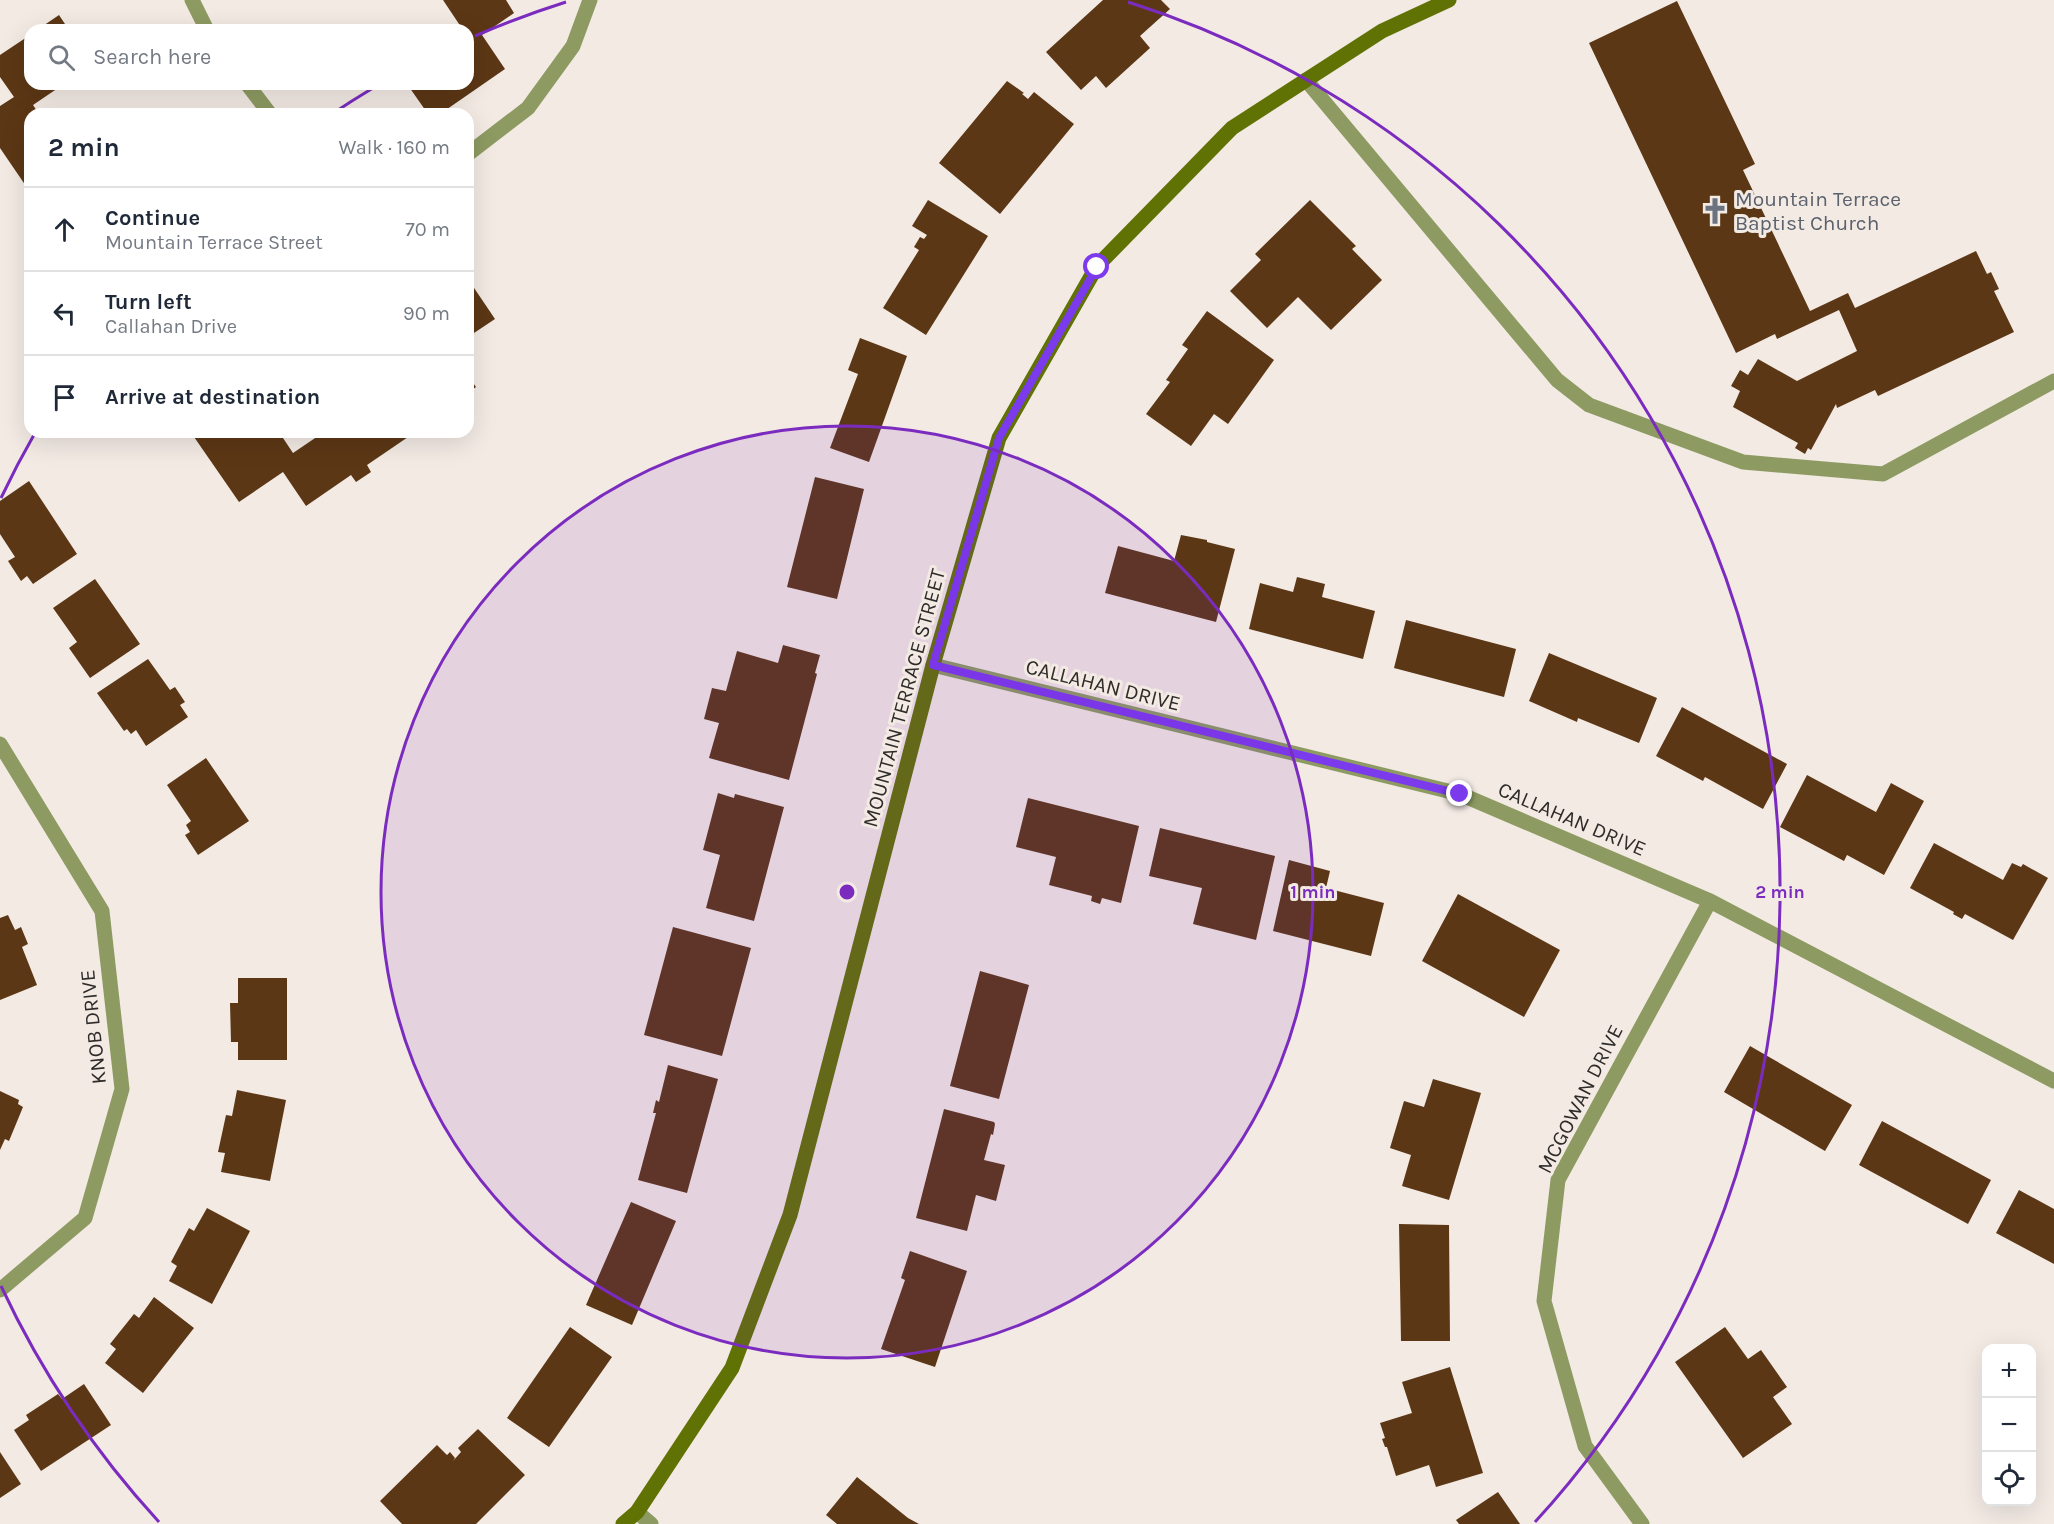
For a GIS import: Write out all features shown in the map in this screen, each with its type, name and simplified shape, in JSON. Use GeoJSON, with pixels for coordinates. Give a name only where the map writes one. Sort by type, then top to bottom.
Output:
{"type":"FeatureCollection","features":[{"type":"Feature","properties":{"kind":"street"},"geometry":{"type":"LineString","coordinates":[[192,0],[204,24]]}},
{"type":"Feature","properties":{"kind":"street"},"geometry":{"type":"LineString","coordinates":[[474,149],[528,108],[573,46],[590,0]]}},
{"type":"Feature","properties":{"kind":"street","name":"MOUNTAIN TERRACE STREET"},"geometry":{"type":"LineString","coordinates":[[623,1524],[637,1512],[732,1368],[790,1215],[933,665],[999,438],[1097,267],[1232,128],[1382,31],[1449,0]]}},
{"type":"Feature","properties":{"kind":"street"},"geometry":{"type":"LineString","coordinates":[[1306,80],[1557,380],[1589,405],[1743,462],[1883,474],[2054,381]]}},
{"type":"Feature","properties":{"kind":"street"},"geometry":{"type":"LineString","coordinates":[[252,90],[265,108]]}},
{"type":"Feature","properties":{"kind":"street","name":"CALLAHAN DRIVE"},"geometry":{"type":"LineString","coordinates":[[933,665],[1460,794],[1710,901],[2054,1081]]}},
{"type":"Feature","properties":{"kind":"street","name":"KNOB DRIVE"},"geometry":{"type":"LineString","coordinates":[[0,744],[102,910],[122,1089],[85,1218],[0,1290]]}},
{"type":"Feature","properties":{"kind":"street","name":"MCGOWAN DRIVE"},"geometry":{"type":"LineString","coordinates":[[1642,1524],[1585,1446],[1544,1301],[1558,1180],[1710,901]]}},
{"type":"Feature","properties":{"kind":"street"},"geometry":{"type":"LineString","coordinates":[[637,1512],[651,1524]]}},
{"type":"Feature","properties":{"kind":"building"},"geometry":{"type":"Polygon","coordinates":[[[443,0],[506,0],[514,13],[482,35],[505,69],[449,108],[424,108],[411,90],[474,90],[474,24],[459,24],[443,0]]]}},
{"type":"Feature","properties":{"kind":"building"},"geometry":{"type":"Polygon","coordinates":[[[1103,0],[1161,0],[1170,9],[1140,36],[1150,48],[1106,88],[1096,76],[1081,90],[1046,52],[1103,0]]]}},
{"type":"Feature","properties":{"kind":"building","name":"Mountain Terrace Baptist Church"},"geometry":{"type":"Polygon","coordinates":[[[1677,1],[1755,164],[1743,170],[1810,311],[1848,293],[1855,308],[1976,251],[1987,274],[1991,272],[1999,289],[1994,291],[2014,332],[1878,396],[1875,390],[1837,408],[1836,404],[1811,450],[1808,448],[1805,454],[1795,448],[1798,443],[1733,407],[1740,391],[1731,386],[1740,370],[1748,375],[1758,359],[1797,381],[1857,351],[1839,310],[1777,339],[1775,334],[1736,353],[1589,43],[1677,1]]]}},
{"type":"Feature","properties":{"kind":"building"},"geometry":{"type":"Polygon","coordinates":[[[59,15],[65,24],[46,24],[59,15]]]}},
{"type":"Feature","properties":{"kind":"building"},"geometry":{"type":"Polygon","coordinates":[[[24,39],[24,90],[55,90],[33,105],[35,108],[24,108],[24,183],[0,148],[0,106],[14,97],[0,77],[0,55],[24,39]]]}},
{"type":"Feature","properties":{"kind":"building"},"geometry":{"type":"Polygon","coordinates":[[[1007,81],[1024,93],[1022,94],[1028,99],[1034,92],[1074,124],[1000,214],[939,163],[1007,81]]]}},
{"type":"Feature","properties":{"kind":"building"},"geometry":{"type":"Polygon","coordinates":[[[928,200],[988,236],[926,335],[883,308],[919,250],[914,247],[920,237],[924,239],[927,235],[912,226],[928,200]]]}},
{"type":"Feature","properties":{"kind":"building"},"geometry":{"type":"Polygon","coordinates":[[[1310,200],[1356,246],[1352,249],[1382,280],[1331,330],[1298,297],[1267,328],[1230,291],[1261,260],[1255,254],[1310,200]]]}},
{"type":"Feature","properties":{"kind":"building"},"geometry":{"type":"Polygon","coordinates":[[[474,288],[495,319],[474,333],[474,288]]]}},
{"type":"Feature","properties":{"kind":"building"},"geometry":{"type":"Polygon","coordinates":[[[1207,311],[1274,360],[1228,424],[1214,414],[1191,446],[1146,414],[1170,382],[1166,380],[1188,349],[1182,345],[1207,311]]]}},
{"type":"Feature","properties":{"kind":"building"},"geometry":{"type":"Polygon","coordinates":[[[860,338],[907,356],[869,462],[830,448],[858,374],[848,370],[860,338]]]}},
{"type":"Feature","properties":{"kind":"building"},"geometry":{"type":"Polygon","coordinates":[[[195,438],[283,438],[293,453],[315,438],[407,438],[367,465],[371,472],[356,482],[351,475],[306,506],[283,472],[239,502],[195,438]]]}},
{"type":"Feature","properties":{"kind":"building"},"geometry":{"type":"Polygon","coordinates":[[[815,477],[864,489],[837,599],[787,587],[815,477]]]}},
{"type":"Feature","properties":{"kind":"building"},"geometry":{"type":"Polygon","coordinates":[[[29,481],[77,554],[33,584],[27,576],[21,581],[8,561],[15,557],[0,534],[0,501],[29,481]]]}},
{"type":"Feature","properties":{"kind":"building"},"geometry":{"type":"Polygon","coordinates":[[[1181,535],[1235,549],[1216,622],[1105,593],[1118,546],[1174,561],[1181,535]]]}},
{"type":"Feature","properties":{"kind":"building"},"geometry":{"type":"Polygon","coordinates":[[[1297,577],[1325,584],[1322,597],[1375,611],[1363,659],[1249,629],[1260,583],[1293,592],[1297,577]]]}},
{"type":"Feature","properties":{"kind":"building"},"geometry":{"type":"Polygon","coordinates":[[[95,579],[140,644],[90,678],[69,648],[77,642],[53,608],[95,579]]]}},
{"type":"Feature","properties":{"kind":"building"},"geometry":{"type":"Polygon","coordinates":[[[1406,620],[1516,649],[1504,697],[1394,668],[1406,620]]]}},
{"type":"Feature","properties":{"kind":"building"},"geometry":{"type":"Polygon","coordinates":[[[783,645],[820,655],[789,780],[709,758],[719,723],[704,719],[712,688],[726,691],[737,651],[778,663],[783,645]]]}},
{"type":"Feature","properties":{"kind":"building"},"geometry":{"type":"Polygon","coordinates":[[[1549,653],[1657,698],[1639,743],[1578,718],[1577,722],[1529,701],[1549,653]]]}},
{"type":"Feature","properties":{"kind":"building"},"geometry":{"type":"Polygon","coordinates":[[[148,659],[170,690],[175,687],[185,702],[180,705],[188,717],[146,746],[136,730],[131,734],[127,729],[124,731],[97,693],[148,659]]]}},
{"type":"Feature","properties":{"kind":"building"},"geometry":{"type":"Polygon","coordinates":[[[1682,707],[1787,764],[1763,809],[1705,777],[1703,781],[1656,756],[1682,707]]]}},
{"type":"Feature","properties":{"kind":"building"},"geometry":{"type":"Polygon","coordinates":[[[206,758],[249,821],[198,855],[185,835],[190,832],[186,825],[191,821],[167,785],[206,758]]]}},
{"type":"Feature","properties":{"kind":"building"},"geometry":{"type":"Polygon","coordinates":[[[1807,775],[1876,812],[1891,783],[1924,801],[1884,875],[1847,855],[1844,861],[1780,827],[1807,775]]]}},
{"type":"Feature","properties":{"kind":"building"},"geometry":{"type":"Polygon","coordinates":[[[718,793],[734,798],[735,794],[784,807],[754,921],[706,908],[720,855],[703,850],[718,793]]]}},
{"type":"Feature","properties":{"kind":"building"},"geometry":{"type":"Polygon","coordinates":[[[1028,798],[1139,826],[1121,903],[1102,898],[1100,904],[1091,901],[1092,896],[1049,885],[1056,857],[1016,847],[1028,798]]]}},
{"type":"Feature","properties":{"kind":"building"},"geometry":{"type":"Polygon","coordinates":[[[1160,828],[1275,856],[1256,940],[1193,924],[1202,888],[1149,876],[1160,828]]]}},
{"type":"Feature","properties":{"kind":"building"},"geometry":{"type":"Polygon","coordinates":[[[1934,843],[2003,880],[2012,863],[2021,867],[2023,864],[2048,878],[2013,940],[1965,914],[1962,919],[1953,914],[1954,912],[1910,888],[1934,843]]]}},
{"type":"Feature","properties":{"kind":"building"},"geometry":{"type":"Polygon","coordinates":[[[1289,860],[1330,871],[1326,888],[1384,903],[1371,956],[1273,931],[1289,860]]]}},
{"type":"Feature","properties":{"kind":"building"},"geometry":{"type":"Polygon","coordinates":[[[1458,894],[1560,950],[1524,1017],[1422,961],[1458,894]]]}},
{"type":"Feature","properties":{"kind":"building"},"geometry":{"type":"Polygon","coordinates":[[[8,915],[15,930],[21,927],[28,944],[22,947],[37,985],[0,1000],[0,918],[8,915]]]}},
{"type":"Feature","properties":{"kind":"building"},"geometry":{"type":"Polygon","coordinates":[[[673,927],[751,948],[722,1056],[644,1035],[673,927]]]}},
{"type":"Feature","properties":{"kind":"building"},"geometry":{"type":"Polygon","coordinates":[[[980,971],[1029,985],[999,1099],[950,1086],[980,971]]]}},
{"type":"Feature","properties":{"kind":"building"},"geometry":{"type":"Polygon","coordinates":[[[238,978],[287,978],[287,1060],[238,1060],[238,1042],[231,1042],[230,1003],[238,1003],[238,978]]]}},
{"type":"Feature","properties":{"kind":"building"},"geometry":{"type":"Polygon","coordinates":[[[1750,1046],[1852,1105],[1825,1151],[1724,1092],[1750,1046]]]}},
{"type":"Feature","properties":{"kind":"building"},"geometry":{"type":"Polygon","coordinates":[[[668,1065],[718,1079],[687,1193],[638,1180],[656,1113],[653,1113],[656,1100],[659,1102],[668,1065]]]}},
{"type":"Feature","properties":{"kind":"building"},"geometry":{"type":"Polygon","coordinates":[[[1433,1079],[1481,1093],[1449,1200],[1402,1186],[1411,1155],[1390,1148],[1404,1101],[1424,1107],[1433,1079]]]}},
{"type":"Feature","properties":{"kind":"building"},"geometry":{"type":"Polygon","coordinates":[[[237,1090],[286,1100],[270,1181],[221,1172],[225,1153],[218,1152],[226,1115],[232,1116],[237,1090]]]}},
{"type":"Feature","properties":{"kind":"building"},"geometry":{"type":"Polygon","coordinates":[[[0,1091],[19,1100],[18,1104],[23,1107],[9,1141],[5,1139],[0,1150],[0,1091]]]}},
{"type":"Feature","properties":{"kind":"building"},"geometry":{"type":"Polygon","coordinates":[[[944,1109],[994,1122],[993,1135],[991,1134],[984,1160],[1005,1165],[996,1201],[976,1195],[967,1231],[916,1218],[944,1109]]]}},
{"type":"Feature","properties":{"kind":"building"},"geometry":{"type":"Polygon","coordinates":[[[1882,1121],[1991,1180],[1968,1224],[1859,1165],[1882,1121]]]}},
{"type":"Feature","properties":{"kind":"building"},"geometry":{"type":"Polygon","coordinates":[[[2019,1190],[2054,1209],[2054,1264],[1996,1233],[2019,1190]]]}},
{"type":"Feature","properties":{"kind":"building"},"geometry":{"type":"Polygon","coordinates":[[[631,1202],[676,1221],[632,1325],[586,1305],[631,1202]]]}},
{"type":"Feature","properties":{"kind":"building"},"geometry":{"type":"Polygon","coordinates":[[[207,1208],[250,1231],[212,1304],[169,1281],[177,1266],[171,1262],[189,1228],[194,1231],[207,1208]]]}},
{"type":"Feature","properties":{"kind":"building"},"geometry":{"type":"Polygon","coordinates":[[[1399,1224],[1449,1225],[1450,1341],[1401,1341],[1399,1224]]]}},
{"type":"Feature","properties":{"kind":"building"},"geometry":{"type":"Polygon","coordinates":[[[910,1251],[967,1271],[935,1367],[881,1349],[905,1280],[901,1278],[910,1251]]]}},
{"type":"Feature","properties":{"kind":"building"},"geometry":{"type":"Polygon","coordinates":[[[154,1297],[194,1328],[143,1393],[105,1363],[116,1349],[110,1344],[134,1314],[139,1318],[154,1297]]]}},
{"type":"Feature","properties":{"kind":"building"},"geometry":{"type":"Polygon","coordinates":[[[570,1327],[612,1357],[549,1447],[507,1418],[570,1327]]]}},
{"type":"Feature","properties":{"kind":"building"},"geometry":{"type":"Polygon","coordinates":[[[1725,1327],[1748,1359],[1761,1350],[1787,1387],[1773,1397],[1792,1424],[1743,1458],[1675,1362],[1725,1327]]]}},
{"type":"Feature","properties":{"kind":"building"},"geometry":{"type":"Polygon","coordinates":[[[1450,1367],[1483,1473],[1436,1487],[1429,1465],[1396,1476],[1387,1447],[1382,1439],[1385,1438],[1380,1423],[1412,1413],[1402,1382],[1450,1367]]]}},
{"type":"Feature","properties":{"kind":"building"},"geometry":{"type":"Polygon","coordinates":[[[84,1384],[111,1425],[41,1471],[14,1430],[29,1420],[26,1415],[58,1394],[62,1399],[84,1384]]]}},
{"type":"Feature","properties":{"kind":"building"},"geometry":{"type":"Polygon","coordinates":[[[478,1429],[525,1475],[476,1524],[402,1524],[380,1501],[437,1445],[447,1455],[450,1452],[455,1458],[453,1461],[461,1452],[458,1448],[478,1429]]]}},
{"type":"Feature","properties":{"kind":"building"},"geometry":{"type":"Polygon","coordinates":[[[0,1452],[21,1484],[0,1498],[0,1452]]]}},
{"type":"Feature","properties":{"kind":"building"},"geometry":{"type":"Polygon","coordinates":[[[857,1477],[908,1518],[919,1524],[837,1524],[826,1515],[857,1477]]]}},
{"type":"Feature","properties":{"kind":"building"},"geometry":{"type":"Polygon","coordinates":[[[1498,1492],[1520,1524],[1459,1524],[1456,1520],[1498,1492]]]}},
{"type":"Feature","properties":{"kind":"place","name":"Mountain Terrace Baptist Church"},"geometry":{"type":"Point","coordinates":[1715,211]}},
{"type":"Feature","properties":{"kind":"route"},"geometry":{"type":"LineString","coordinates":[[1097,267],[999,438],[933,665],[1460,794]]}}]}
